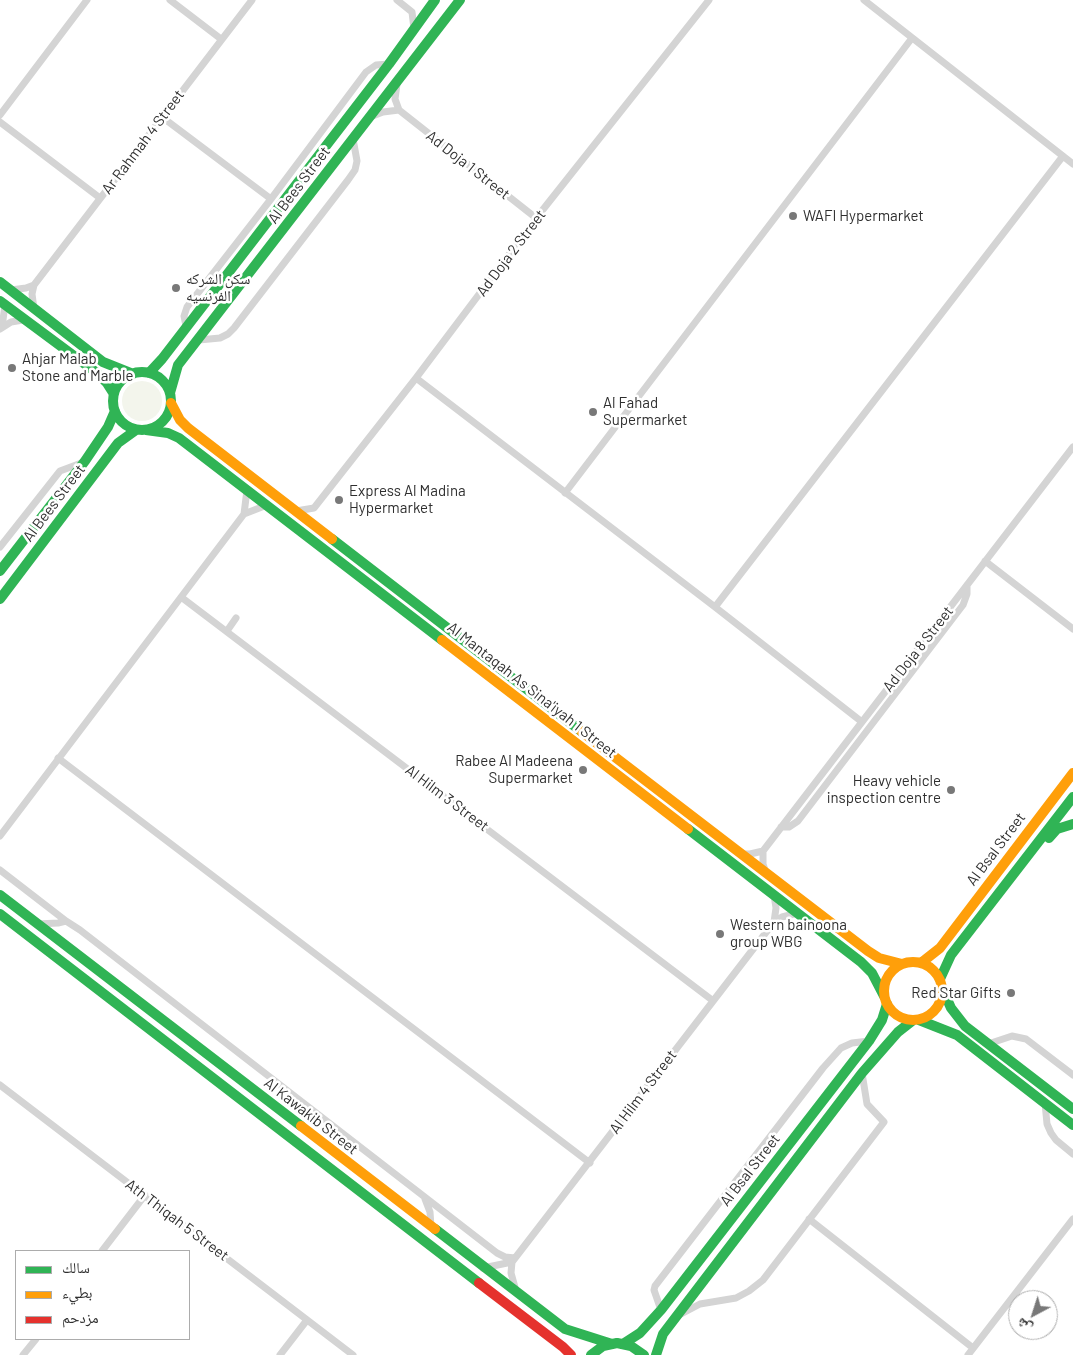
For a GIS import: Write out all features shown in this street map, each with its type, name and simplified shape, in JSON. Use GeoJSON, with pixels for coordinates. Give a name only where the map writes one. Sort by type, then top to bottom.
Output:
{"type":"FeatureCollection","features":[{"type":"Feature","properties":{"kind":"street"},"geometry":{"type":"LineString","coordinates":[[0,115],[87,0]]}},
{"type":"Feature","properties":{"kind":"street"},"geometry":{"type":"LineString","coordinates":[[170,0],[222,40]]}},
{"type":"Feature","properties":{"kind":"street","name":"Ar Rahmah 4 Street"},"geometry":{"type":"LineString","coordinates":[[34,285],[252,0]]}},
{"type":"Feature","properties":{"kind":"street"},"geometry":{"type":"LineString","coordinates":[[397,0],[412,12],[414,29]]}},
{"type":"Feature","properties":{"kind":"street","name":"Al Bees Street"},"geometry":{"type":"LineString","coordinates":[[170,398],[178,365],[460,0]]}},
{"type":"Feature","properties":{"kind":"street","name":"Ad Doja 2 Street"},"geometry":{"type":"LineString","coordinates":[[314,508],[416,378],[536,218],[708,0]]}},
{"type":"Feature","properties":{"kind":"street"},"geometry":{"type":"LineString","coordinates":[[864,0],[1073,164]]}},
{"type":"Feature","properties":{"kind":"street"},"geometry":{"type":"LineString","coordinates":[[412,12],[433,3]]}},
{"type":"Feature","properties":{"kind":"street","name":"Al Bees Street"},"geometry":{"type":"LineString","coordinates":[[149,373],[162,359],[389,64],[433,3]]}},
{"type":"Feature","properties":{"kind":"street"},"geometry":{"type":"LineString","coordinates":[[565,493],[912,38]]}},
{"type":"Feature","properties":{"kind":"street"},"geometry":{"type":"LineString","coordinates":[[186,326],[184,316],[187,307],[271,200],[368,69],[376,65],[389,64]]}},
{"type":"Feature","properties":{"kind":"street"},"geometry":{"type":"LineString","coordinates":[[369,118],[383,112],[399,110],[395,93],[397,81]]}},
{"type":"Feature","properties":{"kind":"street","name":"Ad Doja 1 Street"},"geometry":{"type":"LineString","coordinates":[[399,110],[536,218]]}},
{"type":"Feature","properties":{"kind":"street"},"geometry":{"type":"LineString","coordinates":[[162,117],[271,200]]}},
{"type":"Feature","properties":{"kind":"street"},"geometry":{"type":"LineString","coordinates":[[0,122],[100,198]]}},
{"type":"Feature","properties":{"kind":"street"},"geometry":{"type":"LineString","coordinates":[[199,340],[220,338],[234,328],[348,180],[355,170],[357,161],[353,139]]}},
{"type":"Feature","properties":{"kind":"street"},"geometry":{"type":"LineString","coordinates":[[715,607],[1063,156]]}},
{"type":"Feature","properties":{"kind":"street"},"geometry":{"type":"LineString","coordinates":[[0,282],[103,362],[133,374]]}},
{"type":"Feature","properties":{"kind":"street"},"geometry":{"type":"LineString","coordinates":[[10,290],[34,285]]}},
{"type":"Feature","properties":{"kind":"street"},"geometry":{"type":"LineString","coordinates":[[34,285],[32,294],[34,309]]}},
{"type":"Feature","properties":{"kind":"street"},"geometry":{"type":"LineString","coordinates":[[2,303],[98,374],[114,394],[115,411],[127,426],[141,430],[156,427],[164,421],[169,412],[170,398],[165,384],[158,377],[149,373],[141,372],[124,379],[114,394]]}},
{"type":"Feature","properties":{"kind":"street"},"geometry":{"type":"LineString","coordinates":[[1,328],[2,303]]}},
{"type":"Feature","properties":{"kind":"street"},"geometry":{"type":"LineString","coordinates":[[1,328],[11,322],[24,320]]}},
{"type":"Feature","properties":{"kind":"street"},"geometry":{"type":"LineString","coordinates":[[416,378],[862,722]]}},
{"type":"Feature","properties":{"kind":"street","name":"Al Mantaqah As Sina'iyah 1 Street"},"geometry":{"type":"LineString","coordinates":[[170,398],[180,420],[188,428],[868,951],[879,958],[902,964]]}},
{"type":"Feature","properties":{"kind":"street","name":"Al Bees Street"},"geometry":{"type":"LineString","coordinates":[[0,571],[85,462],[108,427],[115,411]]}},
{"type":"Feature","properties":{"kind":"street","name":"Al Bees Street"},"geometry":{"type":"LineString","coordinates":[[0,599],[118,443],[141,430]]}},
{"type":"Feature","properties":{"kind":"street","name":"Al Mantaqah As Sina'iyah 1 Street"},"geometry":{"type":"LineString","coordinates":[[141,430],[168,433],[179,438],[267,505],[861,962],[872,973],[886,1000]]}},
{"type":"Feature","properties":{"kind":"street","name":"Ad Doja 8 Street"},"geometry":{"type":"LineString","coordinates":[[763,851],[1073,447]]}},
{"type":"Feature","properties":{"kind":"street"},"geometry":{"type":"LineString","coordinates":[[0,547],[60,471],[85,462]]}},
{"type":"Feature","properties":{"kind":"street"},"geometry":{"type":"LineString","coordinates":[[0,836],[244,514],[247,490]]}},
{"type":"Feature","properties":{"kind":"street"},"geometry":{"type":"LineString","coordinates":[[244,514],[267,505]]}},
{"type":"Feature","properties":{"kind":"street"},"geometry":{"type":"LineString","coordinates":[[296,511],[314,508],[316,521],[321,530]]}},
{"type":"Feature","properties":{"kind":"street"},"geometry":{"type":"LineString","coordinates":[[986,561],[1073,629]]}},
{"type":"Feature","properties":{"kind":"street"},"geometry":{"type":"LineString","coordinates":[[781,827],[789,828],[798,821],[963,605],[967,594],[967,586]]}},
{"type":"Feature","properties":{"kind":"street","name":"Al Hilm 3 Street"},"geometry":{"type":"LineString","coordinates":[[181,597],[712,1000]]}},
{"type":"Feature","properties":{"kind":"street"},"geometry":{"type":"LineString","coordinates":[[227,631],[236,618]]}},
{"type":"Feature","properties":{"kind":"street"},"geometry":{"type":"LineString","coordinates":[[58,758],[590,1163]]}},
{"type":"Feature","properties":{"kind":"street","name":"Al Bsal Street"},"geometry":{"type":"LineString","coordinates":[[921,963],[940,948],[1073,772]]}},
{"type":"Feature","properties":{"kind":"street","name":"Al Bsal Street"},"geometry":{"type":"LineString","coordinates":[[941,983],[951,955],[1073,797]]}},
{"type":"Feature","properties":{"kind":"street"},"geometry":{"type":"LineString","coordinates":[[1073,802],[1073,813]]}},
{"type":"Feature","properties":{"kind":"street"},"geometry":{"type":"LineString","coordinates":[[1030,853],[1043,845],[1057,829],[1073,824]]}},
{"type":"Feature","properties":{"kind":"street"},"geometry":{"type":"LineString","coordinates":[[742,854],[763,851],[763,864],[766,873]]}},
{"type":"Feature","properties":{"kind":"street"},"geometry":{"type":"LineString","coordinates":[[0,870],[497,1253],[514,1260]]}},
{"type":"Feature","properties":{"kind":"street"},"geometry":{"type":"LineString","coordinates":[[774,895],[776,908],[774,922]]}},
{"type":"Feature","properties":{"kind":"street","name":"Al Kawakib Street"},"geometry":{"type":"LineString","coordinates":[[0,896],[565,1329],[586,1337],[631,1346],[644,1355]]}},
{"type":"Feature","properties":{"kind":"street"},"geometry":{"type":"LineString","coordinates":[[774,922],[782,917],[798,913]]}},
{"type":"Feature","properties":{"kind":"street","name":"Al Kawakib Street"},"geometry":{"type":"LineString","coordinates":[[0,914],[548,1335],[570,1355]]}},
{"type":"Feature","properties":{"kind":"street"},"geometry":{"type":"LineString","coordinates":[[36,924],[66,921]]}},
{"type":"Feature","properties":{"kind":"street","name":"Al Hilm 4 Street"},"geometry":{"type":"LineString","coordinates":[[514,1260],[590,1163],[712,1000],[774,922]]}},
{"type":"Feature","properties":{"kind":"street"},"geometry":{"type":"LineString","coordinates":[[1073,1109],[957,1018],[941,983],[929,967],[921,963],[902,964],[886,980],[886,1000],[898,1016],[940,1027],[957,1036],[1073,1125]]}},
{"type":"Feature","properties":{"kind":"street"},"geometry":{"type":"LineString","coordinates":[[915,1020],[925,1018],[936,1010],[942,996],[941,983]]}},
{"type":"Feature","properties":{"kind":"street","name":"Al Bsal Street"},"geometry":{"type":"LineString","coordinates":[[591,1355],[603,1346],[617,1344],[640,1333],[661,1310],[869,1041],[882,1020],[886,1000]]}},
{"type":"Feature","properties":{"kind":"street","name":"Al Bsal Street"},"geometry":{"type":"LineString","coordinates":[[656,1355],[663,1334],[862,1073],[898,1032],[915,1020]]}},
{"type":"Feature","properties":{"kind":"street"},"geometry":{"type":"LineString","coordinates":[[988,1044],[1012,1036],[1026,1039],[1073,1075]]}},
{"type":"Feature","properties":{"kind":"street"},"geometry":{"type":"LineString","coordinates":[[661,1310],[654,1290],[656,1286],[823,1068],[841,1048],[852,1043],[869,1041]]}},
{"type":"Feature","properties":{"kind":"street"},"geometry":{"type":"LineString","coordinates":[[677,1317],[700,1304],[736,1298],[750,1292],[763,1280],[884,1122],[867,1104],[862,1073]]}},
{"type":"Feature","properties":{"kind":"street","name":"Ath Thiqah 5 Street"},"geometry":{"type":"LineString","coordinates":[[0,1085],[353,1355]]}},
{"type":"Feature","properties":{"kind":"street"},"geometry":{"type":"LineString","coordinates":[[1045,1103],[1047,1124],[1051,1133],[1056,1140],[1073,1154]]}},
{"type":"Feature","properties":{"kind":"street"},"geometry":{"type":"LineString","coordinates":[[103,1250],[145,1195]]}},
{"type":"Feature","properties":{"kind":"street"},"geometry":{"type":"LineString","coordinates":[[423,1196],[430,1212],[431,1227]]}},
{"type":"Feature","properties":{"kind":"street"},"geometry":{"type":"LineString","coordinates":[[809,1219],[973,1348]]}},
{"type":"Feature","properties":{"kind":"street"},"geometry":{"type":"LineString","coordinates":[[968,1355],[1073,1219]]}},
{"type":"Feature","properties":{"kind":"street"},"geometry":{"type":"LineString","coordinates":[[484,1268],[514,1260]]}},
{"type":"Feature","properties":{"kind":"street"},"geometry":{"type":"LineString","coordinates":[[514,1260],[511,1273],[517,1294]]}},
{"type":"Feature","properties":{"kind":"street"},"geometry":{"type":"LineString","coordinates":[[280,1355],[307,1320]]}},
{"type":"Feature","properties":{"kind":"street"},"geometry":{"type":"LineString","coordinates":[[23,1355],[35,1340]]}},
{"type":"Feature","properties":{"kind":"shaded area"},"geometry":{"type":"Polygon","coordinates":[[[138,381],[146,381],[153,384],[159,390],[162,401],[159,412],[153,418],[146,421],[138,421],[131,418],[125,412],[122,405],[122,397],[125,390],[131,384],[138,381]]]}},
{"type":"Feature","properties":{"kind":"traffic: fast"},"geometry":{"type":"LineString","coordinates":[[149,373],[162,359],[389,64],[435,0]]}},
{"type":"Feature","properties":{"kind":"traffic: fast"},"geometry":{"type":"LineString","coordinates":[[170,393],[178,365],[460,0]]}},
{"type":"Feature","properties":{"kind":"traffic: fast"},"geometry":{"type":"LineString","coordinates":[[0,282],[103,362],[133,374]]}},
{"type":"Feature","properties":{"kind":"traffic: fast"},"geometry":{"type":"LineString","coordinates":[[0,301],[97,373],[114,394]]}},
{"type":"Feature","properties":{"kind":"traffic: fast"},"geometry":{"type":"LineString","coordinates":[[142,372],[158,377],[166,385],[171,401],[166,417],[158,425],[142,430],[126,425],[118,417],[113,401],[118,385],[126,377],[142,372]]}},
{"type":"Feature","properties":{"kind":"traffic: fast"},"geometry":{"type":"LineString","coordinates":[[0,571],[85,461],[108,427],[115,411]]}},
{"type":"Feature","properties":{"kind":"traffic: fast"},"geometry":{"type":"LineString","coordinates":[[0,599],[118,443],[136,430]]}},
{"type":"Feature","properties":{"kind":"traffic: fast"},"geometry":{"type":"LineString","coordinates":[[146,430],[168,433],[179,438],[442,640]]}},
{"type":"Feature","properties":{"kind":"traffic: fast"},"geometry":{"type":"LineString","coordinates":[[332,539],[581,731]]}},
{"type":"Feature","properties":{"kind":"traffic: fast"},"geometry":{"type":"LineString","coordinates":[[940,979],[951,955],[1073,797]]}},
{"type":"Feature","properties":{"kind":"traffic: fast"},"geometry":{"type":"LineString","coordinates":[[1049,838],[1057,829],[1073,824]]}},
{"type":"Feature","properties":{"kind":"traffic: fast"},"geometry":{"type":"LineString","coordinates":[[688,829],[861,962],[872,973],[884,996]]}},
{"type":"Feature","properties":{"kind":"traffic: fast"},"geometry":{"type":"LineString","coordinates":[[0,895],[301,1126]]}},
{"type":"Feature","properties":{"kind":"traffic: fast"},"geometry":{"type":"LineString","coordinates":[[0,914],[479,1283]]}},
{"type":"Feature","properties":{"kind":"traffic: fast"},"geometry":{"type":"LineString","coordinates":[[943,990],[951,1008],[965,1026],[1073,1109]]}},
{"type":"Feature","properties":{"kind":"traffic: fast"},"geometry":{"type":"LineString","coordinates":[[623,1344],[640,1333],[661,1310],[869,1041],[882,1020],[887,1004]]}},
{"type":"Feature","properties":{"kind":"traffic: fast"},"geometry":{"type":"LineString","coordinates":[[919,1020],[957,1035],[1073,1125]]}},
{"type":"Feature","properties":{"kind":"traffic: fast"},"geometry":{"type":"LineString","coordinates":[[656,1355],[663,1334],[862,1073],[898,1032],[912,1021]]}},
{"type":"Feature","properties":{"kind":"traffic: fast"},"geometry":{"type":"LineString","coordinates":[[435,1229],[565,1329],[612,1344]]}},
{"type":"Feature","properties":{"kind":"traffic: fast"},"geometry":{"type":"LineString","coordinates":[[591,1355],[603,1346],[617,1343],[631,1346],[644,1355]]}},
{"type":"Feature","properties":{"kind":"traffic: slow"},"geometry":{"type":"LineString","coordinates":[[171,403],[180,420],[188,428],[332,539]]}},
{"type":"Feature","properties":{"kind":"traffic: slow"},"geometry":{"type":"LineString","coordinates":[[442,640],[688,829]]}},
{"type":"Feature","properties":{"kind":"traffic: slow"},"geometry":{"type":"LineString","coordinates":[[581,731],[868,951],[879,958],[902,964]]}},
{"type":"Feature","properties":{"kind":"traffic: slow"},"geometry":{"type":"LineString","coordinates":[[921,963],[940,948],[1073,773]]}},
{"type":"Feature","properties":{"kind":"traffic: slow"},"geometry":{"type":"LineString","coordinates":[[907,962],[919,962],[934,970],[942,985],[942,991],[942,997],[934,1012],[919,1020],[907,1020],[892,1012],[884,997],[884,985],[892,970],[907,962]]}},
{"type":"Feature","properties":{"kind":"traffic: slow"},"geometry":{"type":"LineString","coordinates":[[301,1126],[435,1229]]}},
{"type":"Feature","properties":{"kind":"traffic: jam"},"geometry":{"type":"LineString","coordinates":[[479,1283],[571,1355]]}},
{"type":"Feature","properties":{"kind":"place","name":"WAFI Hypermarket"},"geometry":{"type":"Point","coordinates":[793,216]}},
{"type":"Feature","properties":{"kind":"place","name":"سكن الشركه الفرنسيه"},"geometry":{"type":"Point","coordinates":[176,288]}},
{"type":"Feature","properties":{"kind":"place","name":"Ahjar Malab Stone and Marble"},"geometry":{"type":"Point","coordinates":[12,368]}},
{"type":"Feature","properties":{"kind":"place","name":"Al Fahad Supermarket"},"geometry":{"type":"Point","coordinates":[593,412]}},
{"type":"Feature","properties":{"kind":"place","name":"Express Al Madina Hypermarket"},"geometry":{"type":"Point","coordinates":[339,500]}},
{"type":"Feature","properties":{"kind":"place","name":"Rabee Al Madeena Supermarket"},"geometry":{"type":"Point","coordinates":[583,770]}},
{"type":"Feature","properties":{"kind":"place","name":"Heavy vehicle inspection centre"},"geometry":{"type":"Point","coordinates":[951,790]}},
{"type":"Feature","properties":{"kind":"place","name":"Western bainoona group WBG"},"geometry":{"type":"Point","coordinates":[720,934]}},
{"type":"Feature","properties":{"kind":"place","name":"Red Star Gifts"},"geometry":{"type":"Point","coordinates":[1011,993]}}]}
